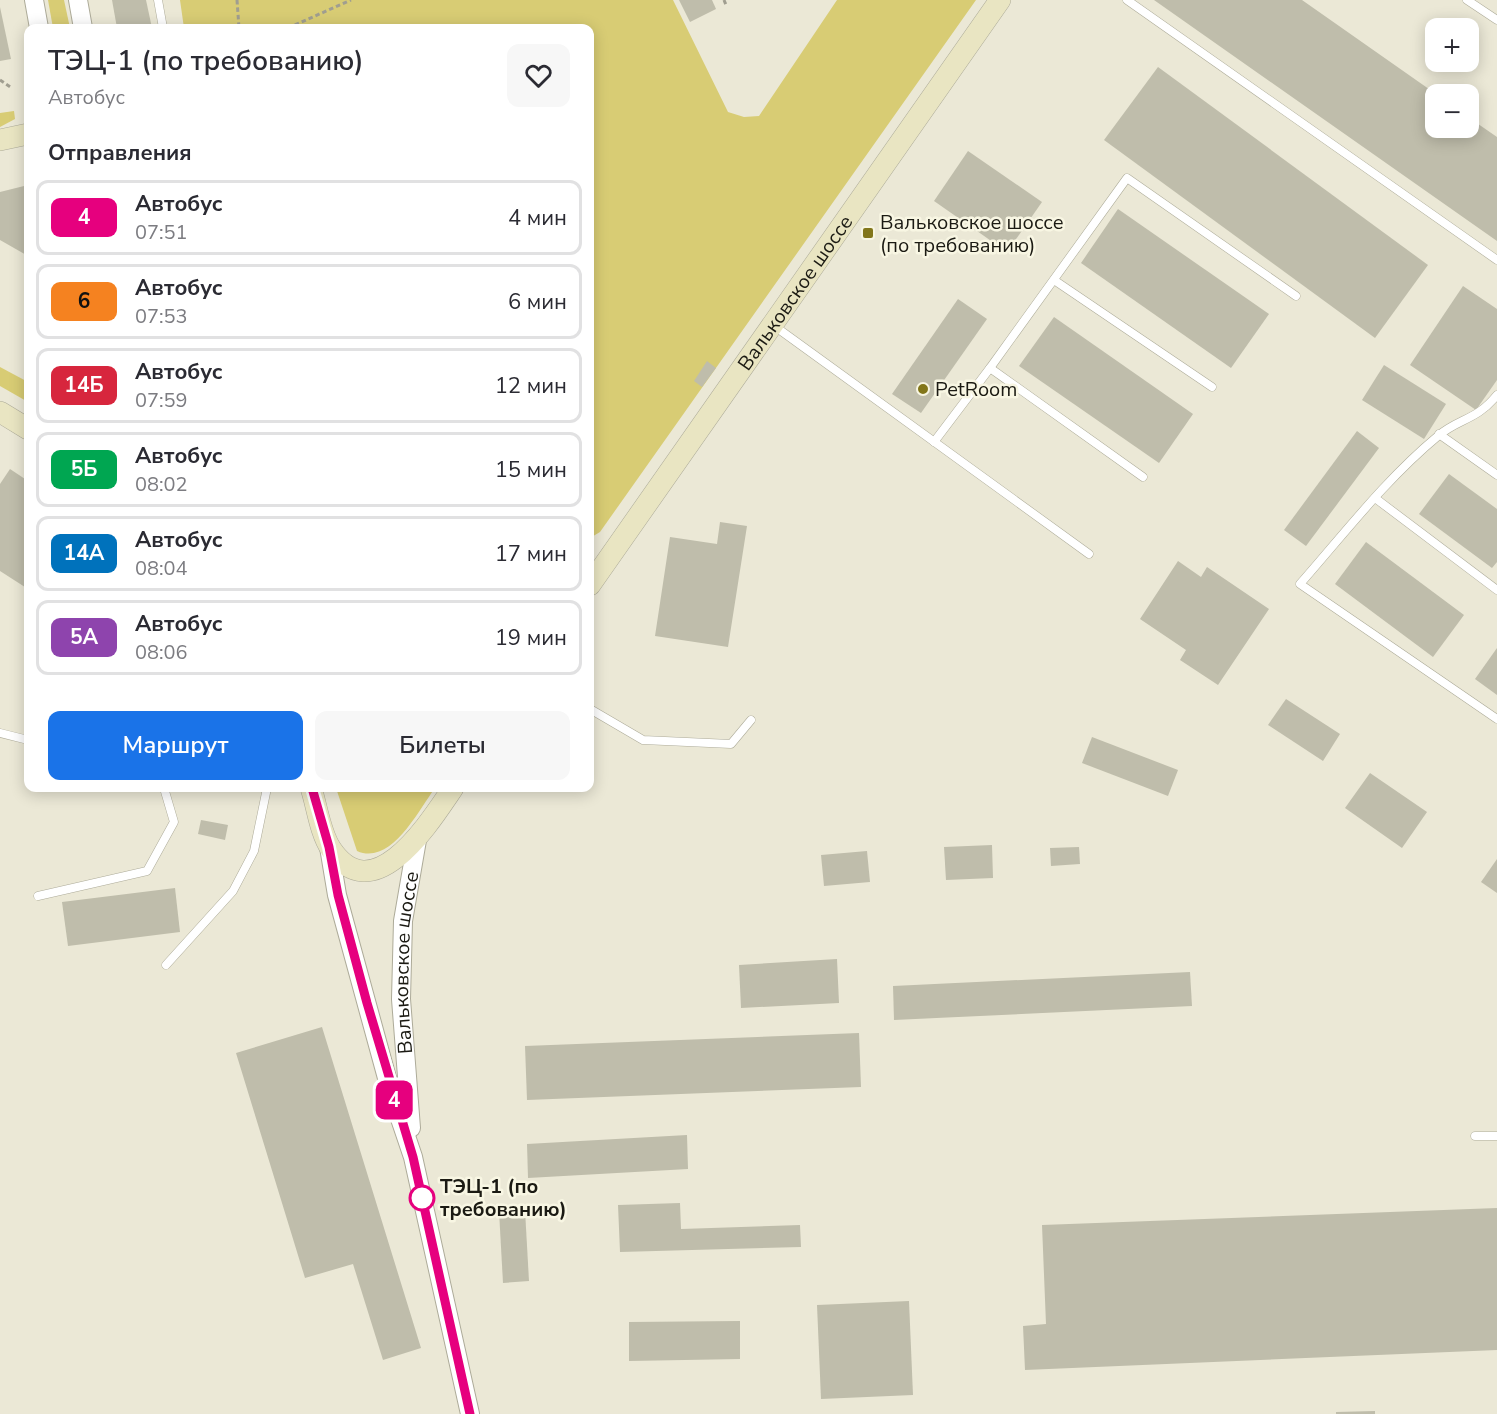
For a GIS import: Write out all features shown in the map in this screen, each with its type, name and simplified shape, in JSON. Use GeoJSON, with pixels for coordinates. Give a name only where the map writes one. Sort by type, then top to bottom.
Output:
{"type":"FeatureCollection","features":[{"type":"Feature","properties":{"kind":"main road","name":"Вальковское шоссе"},"geometry":{"type":"LineString","coordinates":[[594,579],[1000,0]]}},
{"type":"Feature","properties":{"kind":"main road"},"geometry":{"type":"LineString","coordinates":[[0,140],[24,135]]}},
{"type":"Feature","properties":{"kind":"main road"},"geometry":{"type":"LineString","coordinates":[[0,412],[24,427]]}},
{"type":"Feature","properties":{"kind":"main road"},"geometry":{"type":"LineString","coordinates":[[594,557],[619,541]]}},
{"type":"Feature","properties":{"kind":"main road","name":"Вальковское шоссе"},"geometry":{"type":"LineString","coordinates":[[329,847],[340,860],[350,867],[375,868],[395,859],[417,840],[450,792]]}},
{"type":"Feature","properties":{"kind":"main road"},"geometry":{"type":"LineString","coordinates":[[314,796],[329,847]]}},
{"type":"Feature","properties":{"kind":"street"},"geometry":{"type":"LineString","coordinates":[[34,0],[38,24]]}},
{"type":"Feature","properties":{"kind":"street"},"geometry":{"type":"LineString","coordinates":[[78,0],[82,24]]}},
{"type":"Feature","properties":{"kind":"street","name":"Вальковское шоссе"},"geometry":{"type":"LineString","coordinates":[[413,1157],[401,999],[403,921],[417,840]]}},
{"type":"Feature","properties":{"kind":"street"},"geometry":{"type":"LineString","coordinates":[[329,847],[332,869],[390,1089],[413,1157],[470,1413]]}},
{"type":"Feature","properties":{"kind":"lane"},"geometry":{"type":"LineString","coordinates":[[158,0],[162,24]]}},
{"type":"Feature","properties":{"kind":"lane"},"geometry":{"type":"LineString","coordinates":[[1127,0],[1497,260]]}},
{"type":"Feature","properties":{"kind":"lane"},"geometry":{"type":"LineString","coordinates":[[1467,0],[1497,20]]}},
{"type":"Feature","properties":{"kind":"lane"},"geometry":{"type":"LineString","coordinates":[[934,442],[1127,178],[1296,296]]}},
{"type":"Feature","properties":{"kind":"lane"},"geometry":{"type":"LineString","coordinates":[[1053,280],[1212,387]]}},
{"type":"Feature","properties":{"kind":"lane"},"geometry":{"type":"LineString","coordinates":[[772,325],[1089,554]]}},
{"type":"Feature","properties":{"kind":"lane"},"geometry":{"type":"LineString","coordinates":[[990,368],[1143,477]]}},
{"type":"Feature","properties":{"kind":"lane"},"geometry":{"type":"LineString","coordinates":[[1497,395],[1484,411],[1439,434],[1375,498],[1300,584],[1497,719]]}},
{"type":"Feature","properties":{"kind":"lane"},"geometry":{"type":"LineString","coordinates":[[1439,434],[1497,475]]}},
{"type":"Feature","properties":{"kind":"lane"},"geometry":{"type":"LineString","coordinates":[[1375,498],[1497,590]]}},
{"type":"Feature","properties":{"kind":"lane"},"geometry":{"type":"LineString","coordinates":[[594,711],[644,740],[731,744],[751,720]]}},
{"type":"Feature","properties":{"kind":"lane"},"geometry":{"type":"LineString","coordinates":[[0,733],[24,739]]}},
{"type":"Feature","properties":{"kind":"lane"},"geometry":{"type":"LineString","coordinates":[[38,896],[147,871],[174,822],[165,792]]}},
{"type":"Feature","properties":{"kind":"lane"},"geometry":{"type":"LineString","coordinates":[[166,965],[233,891],[254,851],[266,792]]}},
{"type":"Feature","properties":{"kind":"lane"},"geometry":{"type":"LineString","coordinates":[[1475,1136],[1497,1136]]}},
{"type":"Feature","properties":{"kind":"path"},"geometry":{"type":"LineString","coordinates":[[237,0],[239,24]]}},
{"type":"Feature","properties":{"kind":"path"},"geometry":{"type":"LineString","coordinates":[[339,5],[342,0]]}},
{"type":"Feature","properties":{"kind":"path"},"geometry":{"type":"LineString","coordinates":[[297,24],[351,0]]}},
{"type":"Feature","properties":{"kind":"path"},"geometry":{"type":"LineString","coordinates":[[724,0],[726,5]]}},
{"type":"Feature","properties":{"kind":"path"},"geometry":{"type":"LineString","coordinates":[[0,80],[12,88]]}},
{"type":"Feature","properties":{"kind":"shaded area"},"geometry":{"type":"Polygon","coordinates":[[[48,0],[64,0],[69,24],[52,24],[48,0]]]}},
{"type":"Feature","properties":{"kind":"shaded area"},"geometry":{"type":"Polygon","coordinates":[[[180,0],[673,0],[728,112],[744,117],[759,116],[837,0],[976,0],[600,532],[594,536],[594,24],[183,24],[180,0]]]}},
{"type":"Feature","properties":{"kind":"shaded area"},"geometry":{"type":"Polygon","coordinates":[[[14,111],[15,119],[0,127],[0,113],[14,111]]]}},
{"type":"Feature","properties":{"kind":"shaded area"},"geometry":{"type":"Polygon","coordinates":[[[0,367],[24,380],[24,400],[0,386],[0,367]]]}},
{"type":"Feature","properties":{"kind":"shaded area"},"geometry":{"type":"Polygon","coordinates":[[[337,792],[432,792],[412,822],[392,844],[381,851],[369,854],[357,851],[337,792]]]}},
{"type":"Feature","properties":{"kind":"building"},"geometry":{"type":"Polygon","coordinates":[[[112,0],[146,0],[151,24],[116,24],[112,0]]]}},
{"type":"Feature","properties":{"kind":"building"},"geometry":{"type":"Polygon","coordinates":[[[679,0],[712,0],[716,9],[690,22],[679,0]]]}},
{"type":"Feature","properties":{"kind":"building"},"geometry":{"type":"Polygon","coordinates":[[[1154,0],[1302,0],[1425,86],[1425,138],[1479,138],[1479,125],[1497,137],[1497,241],[1154,0]]]}},
{"type":"Feature","properties":{"kind":"building"},"geometry":{"type":"Polygon","coordinates":[[[0,7],[11,59],[0,61],[0,7]]]}},
{"type":"Feature","properties":{"kind":"building"},"geometry":{"type":"Polygon","coordinates":[[[1158,67],[1428,265],[1375,338],[1104,140],[1158,67]]]}},
{"type":"Feature","properties":{"kind":"building"},"geometry":{"type":"Polygon","coordinates":[[[968,151],[1042,202],[1007,252],[934,201],[968,151]]]}},
{"type":"Feature","properties":{"kind":"building"},"geometry":{"type":"Polygon","coordinates":[[[24,186],[24,254],[0,240],[0,192],[24,186]]]}},
{"type":"Feature","properties":{"kind":"building"},"geometry":{"type":"Polygon","coordinates":[[[1118,209],[1269,314],[1231,368],[1081,263],[1118,209]]]}},
{"type":"Feature","properties":{"kind":"building"},"geometry":{"type":"Polygon","coordinates":[[[1463,286],[1497,309],[1497,380],[1476,410],[1410,365],[1463,286]]]}},
{"type":"Feature","properties":{"kind":"building"},"geometry":{"type":"Polygon","coordinates":[[[958,299],[987,319],[921,413],[892,394],[958,299]]]}},
{"type":"Feature","properties":{"kind":"building"},"geometry":{"type":"Polygon","coordinates":[[[1054,317],[1193,414],[1159,463],[1019,366],[1054,317]]]}},
{"type":"Feature","properties":{"kind":"building"},"geometry":{"type":"Polygon","coordinates":[[[707,361],[716,368],[702,387],[694,381],[707,361]]]}},
{"type":"Feature","properties":{"kind":"building"},"geometry":{"type":"Polygon","coordinates":[[[1384,365],[1446,404],[1424,439],[1362,400],[1384,365]]]}},
{"type":"Feature","properties":{"kind":"building"},"geometry":{"type":"Polygon","coordinates":[[[1357,431],[1379,448],[1306,546],[1284,530],[1357,431]]]}},
{"type":"Feature","properties":{"kind":"building"},"geometry":{"type":"Polygon","coordinates":[[[10,469],[24,478],[24,586],[0,571],[0,484],[10,469]]]}},
{"type":"Feature","properties":{"kind":"building"},"geometry":{"type":"Polygon","coordinates":[[[1449,474],[1497,509],[1497,562],[1492,568],[1419,514],[1449,474]]]}},
{"type":"Feature","properties":{"kind":"building"},"geometry":{"type":"Polygon","coordinates":[[[720,522],[747,526],[728,647],[655,636],[670,537],[717,544],[720,522]]]}},
{"type":"Feature","properties":{"kind":"building"},"geometry":{"type":"Polygon","coordinates":[[[1366,542],[1464,615],[1433,657],[1335,584],[1366,542]]]}},
{"type":"Feature","properties":{"kind":"building"},"geometry":{"type":"Polygon","coordinates":[[[1178,561],[1201,577],[1207,567],[1269,609],[1218,685],[1180,660],[1186,650],[1140,619],[1178,561]]]}},
{"type":"Feature","properties":{"kind":"building"},"geometry":{"type":"Polygon","coordinates":[[[1497,648],[1497,695],[1475,679],[1497,648]]]}},
{"type":"Feature","properties":{"kind":"building"},"geometry":{"type":"Polygon","coordinates":[[[1286,699],[1340,734],[1323,761],[1268,725],[1286,699]]]}},
{"type":"Feature","properties":{"kind":"building"},"geometry":{"type":"Polygon","coordinates":[[[1092,737],[1178,770],[1168,796],[1082,763],[1092,737]]]}},
{"type":"Feature","properties":{"kind":"building"},"geometry":{"type":"Polygon","coordinates":[[[1370,773],[1427,812],[1402,848],[1345,808],[1370,773]]]}},
{"type":"Feature","properties":{"kind":"building"},"geometry":{"type":"Polygon","coordinates":[[[201,820],[228,825],[225,840],[198,834],[201,820]]]}},
{"type":"Feature","properties":{"kind":"building"},"geometry":{"type":"Polygon","coordinates":[[[992,845],[993,878],[946,880],[944,847],[992,845]]]}},
{"type":"Feature","properties":{"kind":"building"},"geometry":{"type":"Polygon","coordinates":[[[1079,847],[1080,864],[1051,866],[1050,848],[1079,847]]]}},
{"type":"Feature","properties":{"kind":"building"},"geometry":{"type":"Polygon","coordinates":[[[867,851],[870,882],[824,886],[821,855],[867,851]]]}},
{"type":"Feature","properties":{"kind":"building"},"geometry":{"type":"Polygon","coordinates":[[[1497,859],[1497,893],[1481,882],[1497,859]]]}},
{"type":"Feature","properties":{"kind":"building"},"geometry":{"type":"Polygon","coordinates":[[[175,888],[180,932],[68,946],[62,902],[175,888]]]}},
{"type":"Feature","properties":{"kind":"building"},"geometry":{"type":"Polygon","coordinates":[[[837,959],[839,1003],[741,1008],[739,965],[837,959]]]}},
{"type":"Feature","properties":{"kind":"building"},"geometry":{"type":"Polygon","coordinates":[[[1190,972],[1192,1006],[894,1020],[893,986],[1190,972]]]}},
{"type":"Feature","properties":{"kind":"building"},"geometry":{"type":"Polygon","coordinates":[[[322,1027],[421,1348],[383,1360],[353,1264],[305,1278],[236,1053],[322,1027]]]}},
{"type":"Feature","properties":{"kind":"building"},"geometry":{"type":"Polygon","coordinates":[[[859,1033],[861,1087],[527,1100],[525,1046],[859,1033]]]}},
{"type":"Feature","properties":{"kind":"building"},"geometry":{"type":"Polygon","coordinates":[[[687,1135],[688,1169],[528,1178],[527,1144],[687,1135]]]}},
{"type":"Feature","properties":{"kind":"building"},"geometry":{"type":"Polygon","coordinates":[[[680,1203],[681,1229],[800,1225],[801,1247],[620,1252],[618,1205],[680,1203]]]}},
{"type":"Feature","properties":{"kind":"building"},"geometry":{"type":"Polygon","coordinates":[[[1497,1208],[1497,1350],[1025,1370],[1023,1326],[1046,1324],[1042,1225],[1497,1208]]]}},
{"type":"Feature","properties":{"kind":"building"},"geometry":{"type":"Polygon","coordinates":[[[525,1210],[529,1281],[503,1283],[499,1211],[525,1210]]]}},
{"type":"Feature","properties":{"kind":"building"},"geometry":{"type":"Polygon","coordinates":[[[909,1301],[913,1395],[821,1399],[817,1305],[909,1301]]]}},
{"type":"Feature","properties":{"kind":"building"},"geometry":{"type":"Polygon","coordinates":[[[740,1321],[740,1359],[629,1361],[629,1322],[740,1321]]]}},
{"type":"Feature","properties":{"kind":"building"},"geometry":{"type":"Polygon","coordinates":[[[1375,1411],[1375,1414],[1336,1414],[1336,1412],[1375,1411]]]}},
{"type":"Feature","properties":{"kind":"bus line","name":"4"},"geometry":{"type":"LineString","coordinates":[[313,792],[390,1089],[413,1157],[470,1414]]}},
{"type":"Feature","properties":{"kind":"place","name":"Вальковское шоссе (по требованию)"},"geometry":{"type":"Point","coordinates":[868,233]}},
{"type":"Feature","properties":{"kind":"place","name":"PetRoom"},"geometry":{"type":"Point","coordinates":[923,389]}},
{"type":"Feature","properties":{"kind":"place","name":"ТЭЦ-1 (по требованию)"},"geometry":{"type":"Point","coordinates":[422,1198]}}]}
